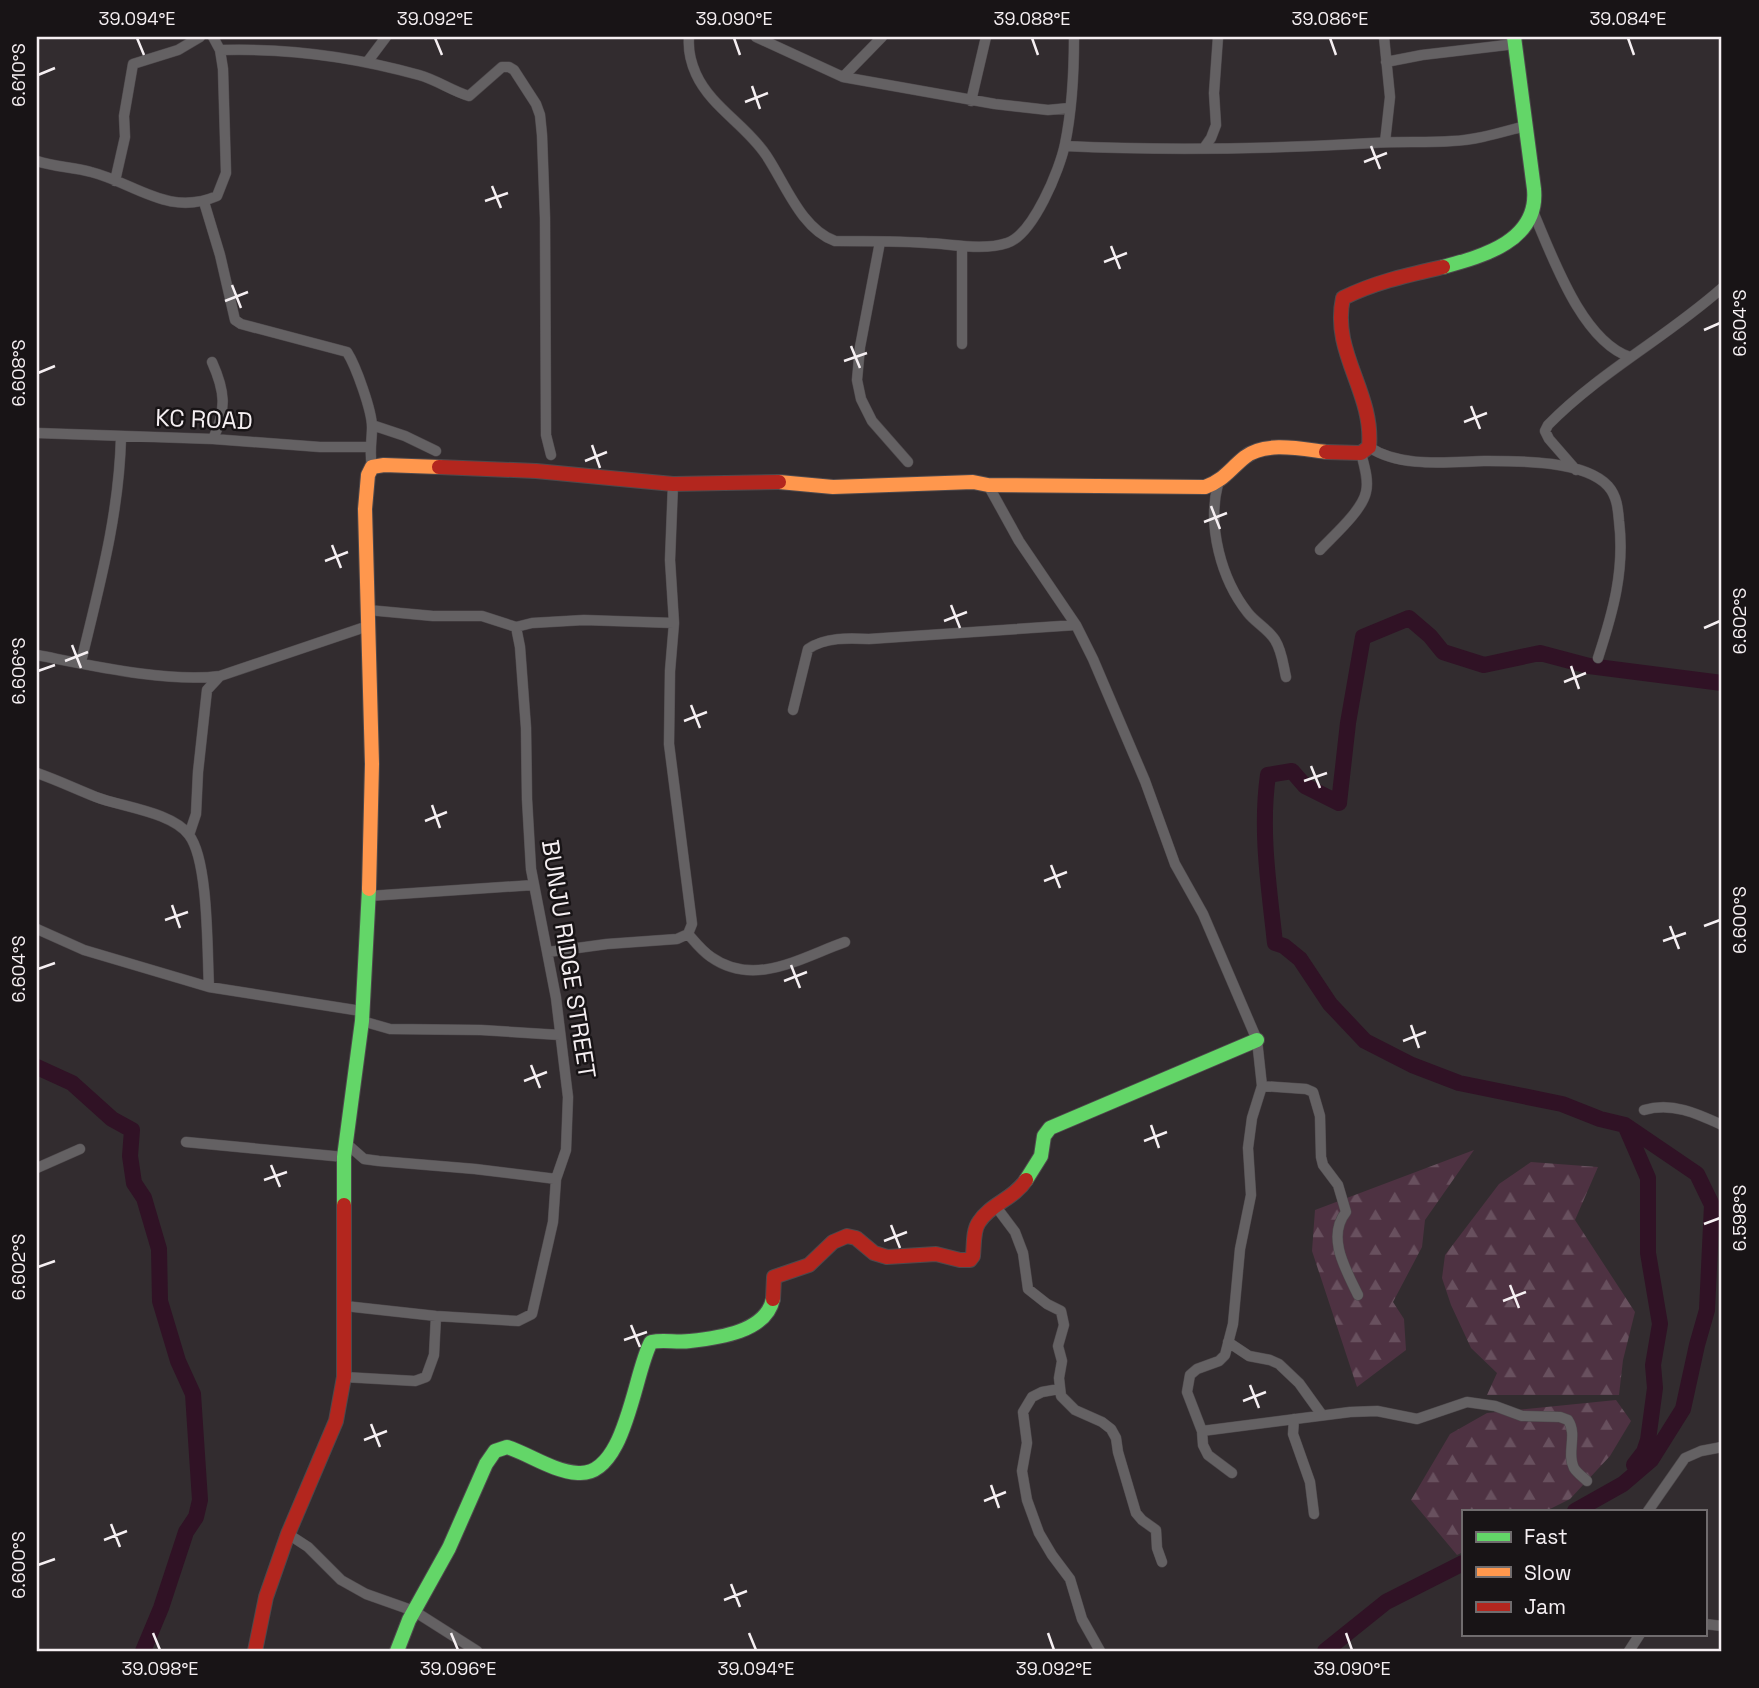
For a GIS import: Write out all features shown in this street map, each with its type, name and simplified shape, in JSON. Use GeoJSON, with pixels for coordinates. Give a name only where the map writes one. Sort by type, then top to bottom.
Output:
{"type":"FeatureCollection","features":[{"type":"Feature","properties":{"kind":"street"},"geometry":{"type":"LineString","coordinates":[[115,181],[125,137],[124,116],[133,64],[178,50],[200,37]]}},
{"type":"Feature","properties":{"kind":"street"},"geometry":{"type":"LineString","coordinates":[[37,160],[92,172],[162,201],[204,202],[216,196],[226,173],[223,69],[220,50],[213,37]]}},
{"type":"Feature","properties":{"kind":"street"},"geometry":{"type":"LineString","coordinates":[[368,61],[386,37]]}},
{"type":"Feature","properties":{"kind":"street"},"geometry":{"type":"LineString","coordinates":[[689,37],[692,61],[703,85],[725,113],[751,136],[766,154],[813,227],[824,237],[835,241],[962,246],[1001,245],[1012,242],[1023,234],[1049,188],[1065,146],[1074,37]]}},
{"type":"Feature","properties":{"kind":"street"},"geometry":{"type":"LineString","coordinates":[[756,37],[843,77],[971,101],[1025,108],[1069,108]]}},
{"type":"Feature","properties":{"kind":"street"},"geometry":{"type":"LineString","coordinates":[[843,77],[882,37]]}},
{"type":"Feature","properties":{"kind":"street"},"geometry":{"type":"LineString","coordinates":[[971,101],[986,37]]}},
{"type":"Feature","properties":{"kind":"street"},"geometry":{"type":"LineString","coordinates":[[1204,148],[1216,125],[1214,93],[1218,37]]}},
{"type":"Feature","properties":{"kind":"street"},"geometry":{"type":"LineString","coordinates":[[1384,37],[1390,97],[1385,142]]}},
{"type":"Feature","properties":{"kind":"street"},"geometry":{"type":"LineString","coordinates":[[1320,550],[1363,501],[1366,485],[1365,450],[1372,425],[1342,333],[1339,310],[1343,298],[1374,284],[1450,264],[1507,244],[1524,230],[1534,214],[1535,200],[1515,40],[1386,62]]}},
{"type":"Feature","properties":{"kind":"street"},"geometry":{"type":"LineString","coordinates":[[220,50],[259,49],[368,61],[424,77],[470,96],[502,67],[509,66],[514,70],[536,104],[542,135],[546,435],[551,456]]}},
{"type":"Feature","properties":{"kind":"street"},"geometry":{"type":"LineString","coordinates":[[1065,146],[1172,150],[1274,149],[1455,141],[1525,126]]}},
{"type":"Feature","properties":{"kind":"street"},"geometry":{"type":"LineString","coordinates":[[204,202],[235,320],[241,324],[347,352],[372,425],[372,467],[368,475],[365,509],[372,764],[369,896],[362,1016],[346,1150],[344,1377],[336,1421],[288,1534],[266,1597],[255,1651]]}},
{"type":"Feature","properties":{"kind":"street"},"geometry":{"type":"LineString","coordinates":[[1534,214],[1567,288],[1585,317],[1608,345],[1630,357]]}},
{"type":"Feature","properties":{"kind":"street"},"geometry":{"type":"LineString","coordinates":[[880,242],[860,347],[857,380],[861,399],[872,421],[908,462]]}},
{"type":"Feature","properties":{"kind":"street"},"geometry":{"type":"LineString","coordinates":[[962,246],[962,344]]}},
{"type":"Feature","properties":{"kind":"street"},"geometry":{"type":"LineString","coordinates":[[1577,470],[1545,431],[1562,411],[1630,357],[1701,307],[1722,288]]}},
{"type":"Feature","properties":{"kind":"street"},"geometry":{"type":"LineString","coordinates":[[212,362],[221,384],[223,414],[213,439]]}},
{"type":"Feature","properties":{"kind":"street"},"geometry":{"type":"LineString","coordinates":[[372,425],[405,436],[436,451]]}},
{"type":"Feature","properties":{"kind":"street","name":"KC ROAD"},"geometry":{"type":"LineString","coordinates":[[37,433],[213,439],[320,447],[370,447]]}},
{"type":"Feature","properties":{"kind":"street"},"geometry":{"type":"LineString","coordinates":[[81,662],[109,547],[119,482],[121,437]]}},
{"type":"Feature","properties":{"kind":"street"},"geometry":{"type":"LineString","coordinates":[[1286,677],[1275,640],[1248,613],[1227,576],[1215,529],[1214,498],[1218,484],[1245,457],[1255,451],[1365,450],[1391,458],[1457,463],[1536,463],[1592,475],[1607,485],[1614,495],[1621,544],[1620,579],[1614,609],[1598,658]]}},
{"type":"Feature","properties":{"kind":"street"},"geometry":{"type":"LineString","coordinates":[[372,467],[384,465],[536,471],[673,484],[789,482],[833,487],[973,482],[988,485],[1205,487],[1218,484]]}},
{"type":"Feature","properties":{"kind":"street"},"geometry":{"type":"LineString","coordinates":[[548,952],[677,939],[688,934],[692,924],[669,744],[674,623],[670,560],[673,484]]}},
{"type":"Feature","properties":{"kind":"street"},"geometry":{"type":"LineString","coordinates":[[988,485],[1019,541],[1076,625],[1093,659],[1140,770],[1175,864],[1203,914],[1256,1040],[1262,1086],[1252,1118],[1250,1209],[1240,1250],[1233,1324],[1225,1355],[1219,1361],[1190,1374],[1187,1392],[1202,1431],[1203,1446],[1208,1455],[1232,1473]]}},
{"type":"Feature","properties":{"kind":"street"},"geometry":{"type":"LineString","coordinates":[[368,610],[433,616],[482,616],[516,626],[584,620],[674,623]]}},
{"type":"Feature","properties":{"kind":"street"},"geometry":{"type":"LineString","coordinates":[[793,710],[808,649],[824,642],[849,638],[869,639],[1076,625]]}},
{"type":"Feature","properties":{"kind":"street"},"geometry":{"type":"LineString","coordinates":[[37,655],[190,679],[219,676],[368,626]]}},
{"type":"Feature","properties":{"kind":"street","name":"BUNJU RIDGE STREET"},"geometry":{"type":"LineString","coordinates":[[345,1306],[436,1316],[518,1321],[532,1314],[553,1222],[556,1179],[566,1150],[568,1097],[548,952],[534,885],[529,834],[526,727],[516,626]]}},
{"type":"Feature","properties":{"kind":"street"},"geometry":{"type":"LineString","coordinates":[[189,835],[196,814],[207,690],[219,676]]}},
{"type":"Feature","properties":{"kind":"street"},"geometry":{"type":"LineString","coordinates":[[37,773],[96,797],[158,816],[179,825],[189,835],[196,848],[201,875],[209,988]]}},
{"type":"Feature","properties":{"kind":"street"},"geometry":{"type":"LineString","coordinates":[[369,896],[534,885]]}},
{"type":"Feature","properties":{"kind":"street"},"geometry":{"type":"LineString","coordinates":[[37,929],[84,950],[209,988],[362,1016],[390,1029],[481,1030],[560,1035]]}},
{"type":"Feature","properties":{"kind":"street"},"geometry":{"type":"LineString","coordinates":[[688,934],[709,957],[746,970],[766,971],[778,968],[845,942]]}},
{"type":"Feature","properties":{"kind":"street"},"geometry":{"type":"LineString","coordinates":[[397,1651],[414,1611],[448,1551],[495,1451],[503,1446],[509,1447],[538,1462],[570,1471],[585,1475],[595,1471],[612,1452],[633,1402],[645,1351],[651,1342],[664,1339],[687,1342],[752,1328],[769,1312],[774,1302],[774,1277],[806,1268],[841,1236],[855,1238],[876,1254],[889,1257],[945,1255],[961,1261],[970,1260],[973,1256],[977,1224],[985,1215],[1019,1191],[1041,1156],[1044,1136],[1050,1128],[1256,1040]]}},
{"type":"Feature","properties":{"kind":"street"},"geometry":{"type":"LineString","coordinates":[[1262,1086],[1306,1089],[1313,1092],[1320,1116],[1323,1165],[1338,1185],[1346,1212],[1338,1225],[1339,1251],[1358,1295]]}},
{"type":"Feature","properties":{"kind":"street"},"geometry":{"type":"LineString","coordinates":[[1644,1110],[1674,1106],[1722,1125]]}},
{"type":"Feature","properties":{"kind":"street"},"geometry":{"type":"LineString","coordinates":[[186,1142],[346,1150],[365,1159],[379,1161],[556,1179]]}},
{"type":"Feature","properties":{"kind":"street"},"geometry":{"type":"LineString","coordinates":[[37,1168],[80,1149]]}},
{"type":"Feature","properties":{"kind":"street"},"geometry":{"type":"LineString","coordinates":[[997,1209],[1015,1232],[1023,1253],[1028,1289],[1061,1311],[1064,1325],[1058,1346],[1062,1361],[1059,1390],[1075,1410],[1102,1422],[1116,1437],[1136,1513],[1156,1530],[1157,1548],[1162,1562]]}},
{"type":"Feature","properties":{"kind":"street"},"geometry":{"type":"LineString","coordinates":[[344,1377],[415,1381],[426,1377],[434,1355],[436,1316]]}},
{"type":"Feature","properties":{"kind":"street"},"geometry":{"type":"LineString","coordinates":[[1228,1342],[1249,1356],[1279,1364],[1298,1382],[1322,1415]]}},
{"type":"Feature","properties":{"kind":"street"},"geometry":{"type":"LineString","coordinates":[[1059,1390],[1032,1397],[1023,1412],[1027,1443],[1023,1471],[1027,1500],[1039,1533],[1070,1579],[1082,1619],[1100,1651]]}},
{"type":"Feature","properties":{"kind":"street"},"geometry":{"type":"LineString","coordinates":[[1202,1431],[1322,1415],[1377,1411],[1417,1419],[1468,1402],[1495,1406],[1522,1416],[1560,1417],[1572,1425],[1572,1459],[1575,1469],[1587,1481]]}},
{"type":"Feature","properties":{"kind":"street"},"geometry":{"type":"LineString","coordinates":[[1294,1419],[1293,1434],[1310,1482],[1314,1514]]}},
{"type":"Feature","properties":{"kind":"street"},"geometry":{"type":"LineString","coordinates":[[1649,1510],[1685,1458],[1701,1451],[1722,1447]]}},
{"type":"Feature","properties":{"kind":"street"},"geometry":{"type":"LineString","coordinates":[[288,1534],[307,1547],[341,1580],[366,1594],[414,1611],[477,1651]]}},
{"type":"Feature","properties":{"kind":"street"},"geometry":{"type":"LineString","coordinates":[[1629,1651],[1639,1636]]}},
{"type":"Feature","properties":{"kind":"green space"},"geometry":{"type":"Polygon","coordinates":[[[1474,1150],[1425,1220],[1422,1247],[1393,1302],[1404,1319],[1406,1350],[1357,1387],[1312,1251],[1315,1210],[1474,1150]]]}},
{"type":"Feature","properties":{"kind":"green space"},"geometry":{"type":"Polygon","coordinates":[[[1531,1162],[1598,1167],[1575,1220],[1635,1312],[1623,1360],[1619,1395],[1487,1395],[1497,1373],[1471,1348],[1451,1305],[1442,1278],[1445,1255],[1499,1184],[1531,1162]]]}},
{"type":"Feature","properties":{"kind":"green space"},"geometry":{"type":"Polygon","coordinates":[[[1616,1400],[1631,1421],[1610,1456],[1570,1499],[1548,1510],[1462,1510],[1462,1552],[1457,1555],[1411,1500],[1450,1434],[1487,1413],[1616,1400]]]}},
{"type":"Feature","properties":{"kind":"waterway"},"geometry":{"type":"LineString","coordinates":[[1577,1510],[1623,1484],[1651,1460],[1683,1409],[1707,1310],[1712,1205],[1697,1174],[1625,1125],[1600,1119],[1562,1104],[1459,1083],[1412,1065],[1365,1041],[1330,1004],[1300,959],[1284,946],[1275,943],[1265,838],[1268,775],[1292,771],[1305,786],[1339,803],[1348,723],[1363,637],[1409,618],[1430,636],[1443,652],[1484,665],[1540,653],[1589,666],[1722,683]]}},
{"type":"Feature","properties":{"kind":"waterway"},"geometry":{"type":"LineString","coordinates":[[37,1067],[72,1083],[112,1119],[132,1130],[130,1156],[134,1183],[144,1198],[159,1249],[160,1301],[178,1361],[193,1394],[200,1500],[196,1517],[186,1532],[161,1608],[143,1651]]}},
{"type":"Feature","properties":{"kind":"waterway"},"geometry":{"type":"LineString","coordinates":[[1625,1125],[1648,1178],[1648,1253],[1660,1324],[1653,1365],[1655,1388],[1648,1440],[1644,1452],[1634,1465]]}},
{"type":"Feature","properties":{"kind":"waterway"},"geometry":{"type":"LineString","coordinates":[[1325,1651],[1386,1602],[1462,1564]]}},
{"type":"Feature","properties":{"kind":"traffic: fast"},"geometry":{"type":"LineString","coordinates":[[1443,267],[1491,251],[1505,243],[1518,234],[1528,222],[1533,207],[1534,189],[1514,37]]}},
{"type":"Feature","properties":{"kind":"traffic: fast"},"geometry":{"type":"LineString","coordinates":[[344,1205],[344,1157],[362,1021],[369,889]]}},
{"type":"Feature","properties":{"kind":"traffic: fast"},"geometry":{"type":"LineString","coordinates":[[1026,1180],[1041,1156],[1044,1136],[1050,1128],[1257,1040]]}},
{"type":"Feature","properties":{"kind":"traffic: fast"},"geometry":{"type":"LineString","coordinates":[[397,1651],[409,1620],[449,1548],[486,1464],[495,1451],[507,1447],[568,1472],[594,1470],[607,1458],[618,1441],[651,1342],[701,1340],[739,1331],[761,1319],[769,1310],[773,1299]]}},
{"type":"Feature","properties":{"kind":"traffic: slow"},"geometry":{"type":"LineString","coordinates":[[779,482],[833,487],[973,482],[988,485],[1205,487],[1222,478],[1245,457],[1263,449],[1284,447],[1326,452]]}},
{"type":"Feature","properties":{"kind":"traffic: slow"},"geometry":{"type":"LineString","coordinates":[[369,889],[372,764],[365,509],[368,475],[372,467],[384,465],[439,467]]}},
{"type":"Feature","properties":{"kind":"traffic: jam"},"geometry":{"type":"LineString","coordinates":[[1326,452],[1361,453],[1369,447],[1365,408],[1343,337],[1343,298],[1379,283],[1443,267]]}},
{"type":"Feature","properties":{"kind":"traffic: jam"},"geometry":{"type":"LineString","coordinates":[[439,467],[536,471],[673,484],[779,482]]}},
{"type":"Feature","properties":{"kind":"traffic: jam"},"geometry":{"type":"LineString","coordinates":[[773,1299],[774,1277],[809,1265],[833,1242],[847,1236],[856,1238],[874,1253],[887,1257],[936,1254],[970,1260],[979,1222],[1026,1180]]}},
{"type":"Feature","properties":{"kind":"traffic: jam"},"geometry":{"type":"LineString","coordinates":[[255,1651],[266,1597],[288,1534],[336,1421],[344,1377],[344,1205]]}}]}
